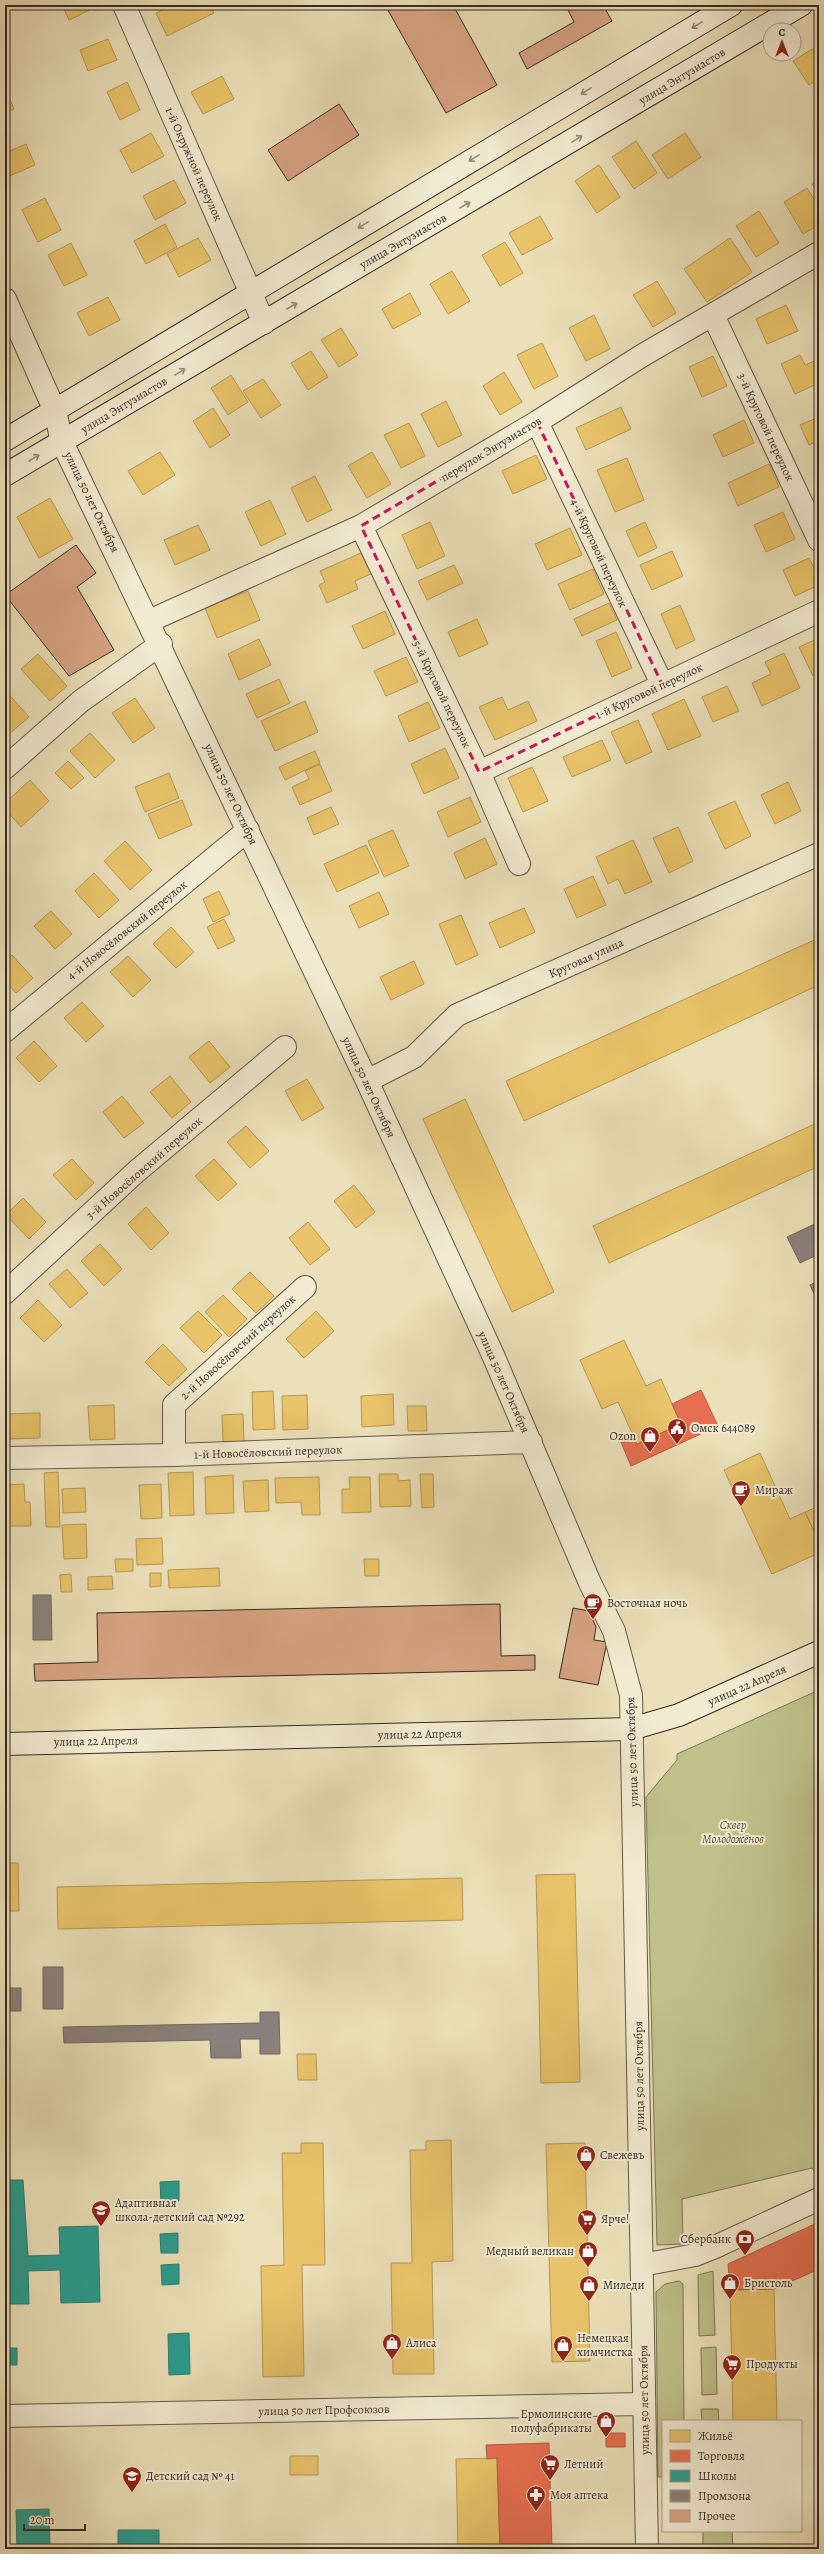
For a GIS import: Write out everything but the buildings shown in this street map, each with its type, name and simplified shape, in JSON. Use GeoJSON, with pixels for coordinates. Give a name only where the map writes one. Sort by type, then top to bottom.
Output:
{"type":"FeatureCollection","features":[{"type":"Feature","properties":{"kind":"street","name":"1-й Окружной переулок"},"geometry":{"type":"LineString","coordinates":[[124,5],[264,322]]}},
{"type":"Feature","properties":{"kind":"street"},"geometry":{"type":"LineString","coordinates":[[5,440],[731,5]]}},
{"type":"Feature","properties":{"kind":"street","name":"улица Энтузиастов"},"geometry":{"type":"LineString","coordinates":[[5,476],[801,5]]}},
{"type":"Feature","properties":{"kind":"street","name":"переулок Энтузиастов"},"geometry":{"type":"LineString","coordinates":[[150,621],[361,526],[537,422],[643,354],[819,253]]}},
{"type":"Feature","properties":{"kind":"street","name":"улица 50 лет Октября"},"geometry":{"type":"LineString","coordinates":[[5,299],[55,411],[62,442],[150,621],[367,1082],[531,1442],[590,1582],[614,1631],[631,1695],[647,2549]]}},
{"type":"Feature","properties":{"kind":"street","name":"3-й Круговой переулок"},"geometry":{"type":"LineString","coordinates":[[713,315],[819,540]]}},
{"type":"Feature","properties":{"kind":"street","name":"4-й Круговой переулок"},"geometry":{"type":"LineString","coordinates":[[537,422],[662,684]]}},
{"type":"Feature","properties":{"kind":"street","name":"5-й Круговой переулок"},"geometry":{"type":"LineString","coordinates":[[361,526],[479,772],[519,864]]}},
{"type":"Feature","properties":{"kind":"street","name":"1-й Круговой переулок"},"geometry":{"type":"LineString","coordinates":[[479,772],[662,684],[819,611]]}},
{"type":"Feature","properties":{"kind":"street"},"geometry":{"type":"LineString","coordinates":[[5,768],[81,701],[160,644]]}},
{"type":"Feature","properties":{"kind":"street","name":"4-й Новосёловский переулок"},"geometry":{"type":"LineString","coordinates":[[5,1031],[248,830]]}},
{"type":"Feature","properties":{"kind":"street","name":"Круговая улица"},"geometry":{"type":"LineString","coordinates":[[367,1082],[414,1056],[457,1015],[819,854]]}},
{"type":"Feature","properties":{"kind":"street","name":"3-й Новосёловский переулок"},"geometry":{"type":"LineString","coordinates":[[5,1293],[138,1171],[285,1047]]}},
{"type":"Feature","properties":{"kind":"street","name":"2-й Новосёловский переулок"},"geometry":{"type":"LineString","coordinates":[[174,1455],[174,1404],[305,1287]]}},
{"type":"Feature","properties":{"kind":"street","name":"1-й Новосёловский переулок"},"geometry":{"type":"LineString","coordinates":[[5,1458],[174,1455],[531,1442]]}},
{"type":"Feature","properties":{"kind":"street","name":"улица 22 Апреля"},"geometry":{"type":"LineString","coordinates":[[5,1744],[631,1728],[679,1715],[819,1652]]}},
{"type":"Feature","properties":{"kind":"street"},"geometry":{"type":"LineString","coordinates":[[642,2265],[695,2255],[819,2199]]}},
{"type":"Feature","properties":{"kind":"street","name":"улица 50 лет Профсоюзов"},"geometry":{"type":"LineString","coordinates":[[5,2416],[644,2404]]}},
{"type":"Feature","properties":{"kind":"highlighted area"},"geometry":{"type":"Polygon","coordinates":[[[537,422],[662,684],[479,772],[361,526],[537,422]]]}},
{"type":"Feature","properties":{"kind":"green space","name":"Сквер Молодожёнов"},"geometry":{"type":"Polygon","coordinates":[[[819,1690],[819,2178],[812,2168],[682,2199],[683,2244],[657,2245],[646,1797],[677,1760],[677,1754],[819,1690]]]}},
{"type":"Feature","properties":{"kind":"green space"},"geometry":{"type":"Polygon","coordinates":[[[713,2271],[715,2335],[699,2336],[698,2275],[713,2271]]]}},
{"type":"Feature","properties":{"kind":"green space"},"geometry":{"type":"Polygon","coordinates":[[[679,2281],[683,2284],[684,2420],[662,2420],[662,2477],[658,2477],[656,2292],[665,2284],[679,2281]]]}},
{"type":"Feature","properties":{"kind":"green space"},"geometry":{"type":"Polygon","coordinates":[[[716,2347],[717,2394],[702,2395],[701,2348],[716,2347]]]}},
{"type":"Feature","properties":{"kind":"green space"},"geometry":{"type":"Polygon","coordinates":[[[701,2409],[718,2409],[719,2420],[702,2420],[701,2409]]]}},
{"type":"Feature","properties":{"kind":"green space"},"geometry":{"type":"Polygon","coordinates":[[[703,2532],[732,2532],[733,2549],[703,2549],[703,2532]]]}},
{"type":"Feature","properties":{"kind":"place","name":"Омск 644089"},"geometry":{"type":"Point","coordinates":[677,1445]}},
{"type":"Feature","properties":{"kind":"place","name":"Ozon"},"geometry":{"type":"Point","coordinates":[650,1453]}},
{"type":"Feature","properties":{"kind":"place","name":"Мираж"},"geometry":{"type":"Point","coordinates":[741,1507]}},
{"type":"Feature","properties":{"kind":"place","name":"Восточная ночь"},"geometry":{"type":"Point","coordinates":[593,1620]}},
{"type":"Feature","properties":{"kind":"place","name":"Свежевъ"},"geometry":{"type":"Point","coordinates":[586,2172]}},
{"type":"Feature","properties":{"kind":"place","name":"Адаптивная школа-детский сад №292"},"geometry":{"type":"Point","coordinates":[101,2227]}},
{"type":"Feature","properties":{"kind":"place","name":"Ярче!"},"geometry":{"type":"Point","coordinates":[587,2236]}},
{"type":"Feature","properties":{"kind":"place","name":"Сбербанк"},"geometry":{"type":"Point","coordinates":[745,2256]}},
{"type":"Feature","properties":{"kind":"place","name":"Медный великан"},"geometry":{"type":"Point","coordinates":[588,2268]}},
{"type":"Feature","properties":{"kind":"place","name":"Бристоль"},"geometry":{"type":"Point","coordinates":[730,2300]}},
{"type":"Feature","properties":{"kind":"place","name":"Миледи"},"geometry":{"type":"Point","coordinates":[589,2302]}},
{"type":"Feature","properties":{"kind":"place","name":"Алиса"},"geometry":{"type":"Point","coordinates":[392,2360]}},
{"type":"Feature","properties":{"kind":"place","name":"Немецкая химчистка"},"geometry":{"type":"Point","coordinates":[563,2362]}},
{"type":"Feature","properties":{"kind":"place","name":"Продукты"},"geometry":{"type":"Point","coordinates":[732,2381]}},
{"type":"Feature","properties":{"kind":"place","name":"Ермолинские полуфабрикаты"},"geometry":{"type":"Point","coordinates":[606,2438]}},
{"type":"Feature","properties":{"kind":"place","name":"Летний"},"geometry":{"type":"Point","coordinates":[550,2481]}},
{"type":"Feature","properties":{"kind":"place","name":"Детский сад № 41"},"geometry":{"type":"Point","coordinates":[132,2493]}},
{"type":"Feature","properties":{"kind":"place","name":"Моя аптека"},"geometry":{"type":"Point","coordinates":[536,2512]}}]}
